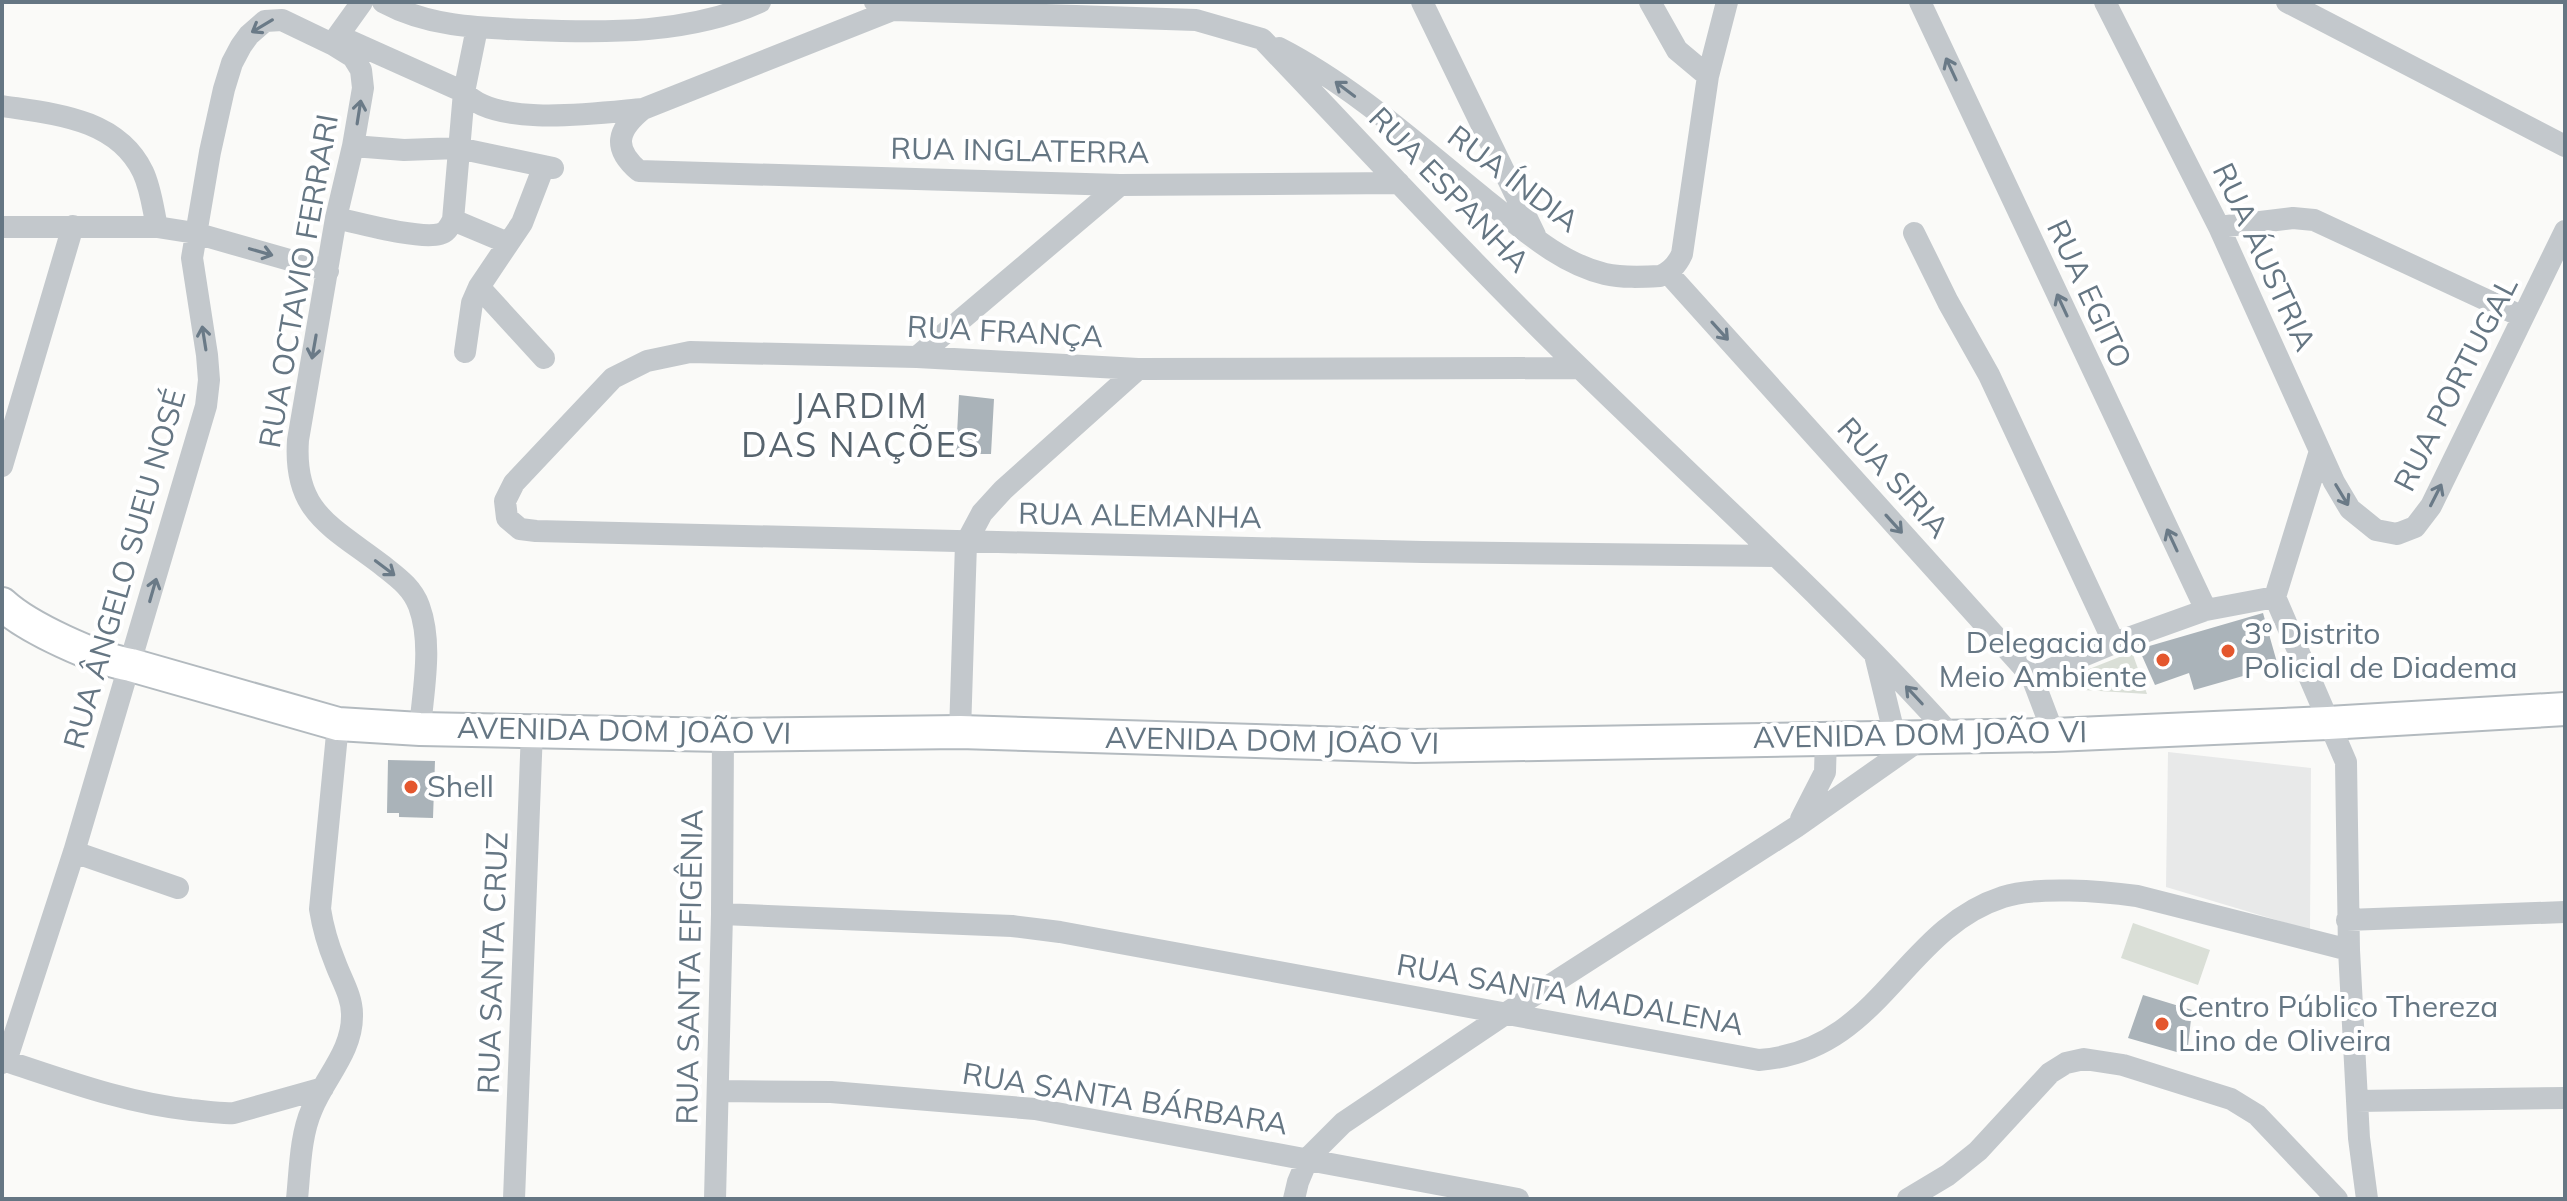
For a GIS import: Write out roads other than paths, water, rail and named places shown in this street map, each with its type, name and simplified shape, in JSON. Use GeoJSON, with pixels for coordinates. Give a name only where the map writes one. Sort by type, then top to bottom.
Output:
{"type":"FeatureCollection","features":[{"type":"Feature","properties":{"kind":"street"},"geometry":{"type":"LineString","coordinates":[[362,2],[335,40],[464,92],[479,105],[519,113],[643,109],[892,5],[1196,20],[1262,39]]}},
{"type":"Feature","properties":{"kind":"street"},"geometry":{"type":"LineString","coordinates":[[383,2],[419,17],[477,28],[590,32],[672,26],[722,16],[760,2]]}},
{"type":"Feature","properties":{"kind":"street"},"geometry":{"type":"LineString","coordinates":[[1422,2],[1538,241]]}},
{"type":"Feature","properties":{"kind":"street"},"geometry":{"type":"LineString","coordinates":[[1650,2],[1677,50],[1708,76]]}},
{"type":"Feature","properties":{"kind":"street"},"geometry":{"type":"LineString","coordinates":[[1668,273],[1677,265],[1685,243],[1708,76],[1727,2]]}},
{"type":"Feature","properties":{"kind":"street","name":"RUA EGITO"},"geometry":{"type":"LineString","coordinates":[[1920,2],[2206,610]]}},
{"type":"Feature","properties":{"kind":"street","name":"RUA ÁUSTRIA"},"geometry":{"type":"LineString","coordinates":[[2105,2],[2219,227],[2334,482],[2350,509],[2376,530]]}},
{"type":"Feature","properties":{"kind":"street"},"geometry":{"type":"LineString","coordinates":[[2287,2],[2565,146]]}},
{"type":"Feature","properties":{"kind":"street","name":"RUA ÂNGELO SUEU NOSÉ"},"geometry":{"type":"LineString","coordinates":[[4,1062],[74,852],[206,406],[209,380],[192,258],[224,89],[232,63],[249,35],[265,21],[274,19],[290,23],[335,40]]}},
{"type":"Feature","properties":{"kind":"street"},"geometry":{"type":"LineString","coordinates":[[336,218],[388,230],[436,235],[446,232],[453,220],[464,92],[477,28]]}},
{"type":"Feature","properties":{"kind":"street","name":"RUA ÍNDIA"},"geometry":{"type":"LineString","coordinates":[[1262,39],[1327,76],[1538,241],[1578,265],[1606,275],[1633,277],[1668,273]]}},
{"type":"Feature","properties":{"kind":"street","name":"RUA ESPANHA"},"geometry":{"type":"LineString","coordinates":[[1262,39],[1580,368],[1875,655],[1924,736]]}},
{"type":"Feature","properties":{"kind":"street","name":"RUA OCTAVIO FERRARI"},"geometry":{"type":"LineString","coordinates":[[335,40],[353,57],[361,70],[363,88],[336,218],[296,467],[302,490],[316,512],[402,580],[418,604],[426,646],[420,729]]}},
{"type":"Feature","properties":{"kind":"street"},"geometry":{"type":"LineString","coordinates":[[2,106],[71,117],[98,128],[127,149],[144,174],[157,227]]}},
{"type":"Feature","properties":{"kind":"street","name":"RUA INGLATERRA"},"geometry":{"type":"LineString","coordinates":[[643,109],[622,130],[621,144],[624,156],[639,171],[1120,185],[1399,183]]}},
{"type":"Feature","properties":{"kind":"street"},"geometry":{"type":"LineString","coordinates":[[1382,165],[1407,136]]}},
{"type":"Feature","properties":{"kind":"street"},"geometry":{"type":"LineString","coordinates":[[353,146],[404,150],[458,148],[548,167],[522,223],[479,287],[468,320],[465,352]]}},
{"type":"Feature","properties":{"kind":"street"},"geometry":{"type":"LineString","coordinates":[[917,357],[1120,185]]}},
{"type":"Feature","properties":{"kind":"street"},"geometry":{"type":"LineString","coordinates":[[2219,227],[2293,218],[2314,220],[2523,317]]}},
{"type":"Feature","properties":{"kind":"street"},"geometry":{"type":"LineString","coordinates":[[453,220],[508,243]]}},
{"type":"Feature","properties":{"kind":"street"},"geometry":{"type":"LineString","coordinates":[[2,466],[73,226]]}},
{"type":"Feature","properties":{"kind":"street"},"geometry":{"type":"LineString","coordinates":[[2,227],[157,227],[195,233],[328,271]]}},
{"type":"Feature","properties":{"kind":"street","name":"RUA PORTUGAL"},"geometry":{"type":"LineString","coordinates":[[2376,530],[2397,534],[2415,527],[2431,506],[2565,231]]}},
{"type":"Feature","properties":{"kind":"street"},"geometry":{"type":"LineString","coordinates":[[1914,233],[1989,375],[2114,643]]}},
{"type":"Feature","properties":{"kind":"street","name":"RUA SIRIA"},"geometry":{"type":"LineString","coordinates":[[1668,273],[2032,677],[2054,735]]}},
{"type":"Feature","properties":{"kind":"street"},"geometry":{"type":"LineString","coordinates":[[479,287],[544,358]]}},
{"type":"Feature","properties":{"kind":"street","name":"RUA FRANÇA"},"geometry":{"type":"LineString","coordinates":[[507,518],[505,501],[514,483],[613,378],[647,361],[690,352],[917,357],[1138,369],[1580,368]]}},
{"type":"Feature","properties":{"kind":"street"},"geometry":{"type":"LineString","coordinates":[[960,732],[966,543],[982,513],[1003,490],[1138,369]]}},
{"type":"Feature","properties":{"kind":"street"},"geometry":{"type":"LineString","coordinates":[[2320,451],[2275,597],[2346,762],[2347,920],[2357,1101],[2367,1199]]}},
{"type":"Feature","properties":{"kind":"street","name":"RUA ALEMANHA"},"geometry":{"type":"LineString","coordinates":[[507,518],[520,529],[536,531],[966,543],[1776,556]]}},
{"type":"Feature","properties":{"kind":"street"},"geometry":{"type":"LineString","coordinates":[[2032,677],[2206,610],[2275,597]]}},
{"type":"Feature","properties":{"kind":"street","name":"AVENIDA DOM JOÃO VI"},"geometry":{"type":"LineString","coordinates":[[2,604],[40,629],[112,662],[338,724],[420,729],[723,735],[960,732],[1415,746],[2054,735],[2565,709]]}},
{"type":"Feature","properties":{"kind":"street"},"geometry":{"type":"LineString","coordinates":[[1294,1199],[1308,1158],[1343,1123],[1505,1014],[1796,827],[1924,736],[1875,655]]}},
{"type":"Feature","properties":{"kind":"street"},"geometry":{"type":"LineString","coordinates":[[297,1199],[306,1126],[341,1058],[351,1031],[352,1012],[325,936],[320,909],[338,724]]}},
{"type":"Feature","properties":{"kind":"street","name":"RUA SANTA CRUZ"},"geometry":{"type":"LineString","coordinates":[[514,1199],[532,730]]}},
{"type":"Feature","properties":{"kind":"street","name":"RUA SANTA EFIGÊNIA"},"geometry":{"type":"LineString","coordinates":[[715,1199],[723,735]]}},
{"type":"Feature","properties":{"kind":"street"},"geometry":{"type":"LineString","coordinates":[[1796,827],[1825,772],[1826,737]]}},
{"type":"Feature","properties":{"kind":"street"},"geometry":{"type":"LineString","coordinates":[[1825,772],[1850,780],[1862,779]]}},
{"type":"Feature","properties":{"kind":"street"},"geometry":{"type":"LineString","coordinates":[[74,852],[178,888]]}},
{"type":"Feature","properties":{"kind":"street","name":"RUA SANTA MADALENA"},"geometry":{"type":"LineString","coordinates":[[722,914],[1012,926],[1060,932],[1759,1060],[1786,1058],[1839,1034],[1861,1016],[1950,926],[2002,897],[2030,893],[2106,892],[2137,896],[2349,950]]}},
{"type":"Feature","properties":{"kind":"street"},"geometry":{"type":"LineString","coordinates":[[2347,920],[2565,912]]}},
{"type":"Feature","properties":{"kind":"street"},"geometry":{"type":"LineString","coordinates":[[1908,1199],[1948,1175],[1978,1151],[2050,1073],[2066,1063],[2084,1059],[2123,1065],[2231,1099],[2257,1115],[2337,1199]]}},
{"type":"Feature","properties":{"kind":"street"},"geometry":{"type":"LineString","coordinates":[[4,1062],[123,1099],[219,1113],[234,1113],[323,1088]]}},
{"type":"Feature","properties":{"kind":"street","name":"RUA SANTA BÁRBARA"},"geometry":{"type":"LineString","coordinates":[[718,1091],[831,1092],[1035,1109],[1518,1199]]}},
{"type":"Feature","properties":{"kind":"street"},"geometry":{"type":"LineString","coordinates":[[2357,1101],[2565,1098]]}},
{"type":"Feature","properties":{"kind":"place","name":"3º Distrito Policial de Diadema"},"geometry":{"type":"Point","coordinates":[2228,651]}},
{"type":"Feature","properties":{"kind":"place","name":"Delegacia do Meio Ambiente"},"geometry":{"type":"Point","coordinates":[2163,660]}},
{"type":"Feature","properties":{"kind":"place","name":"Shell"},"geometry":{"type":"Point","coordinates":[411,787]}},
{"type":"Feature","properties":{"kind":"place","name":"Centro Público Thereza Lino de Oliveira"},"geometry":{"type":"Point","coordinates":[2162,1024]}},
{"type":"Feature","properties":{"kind":"district","name":"JARDIM DAS NAÇÕES"},"geometry":{"type":"Point","coordinates":[861,426]}}]}
